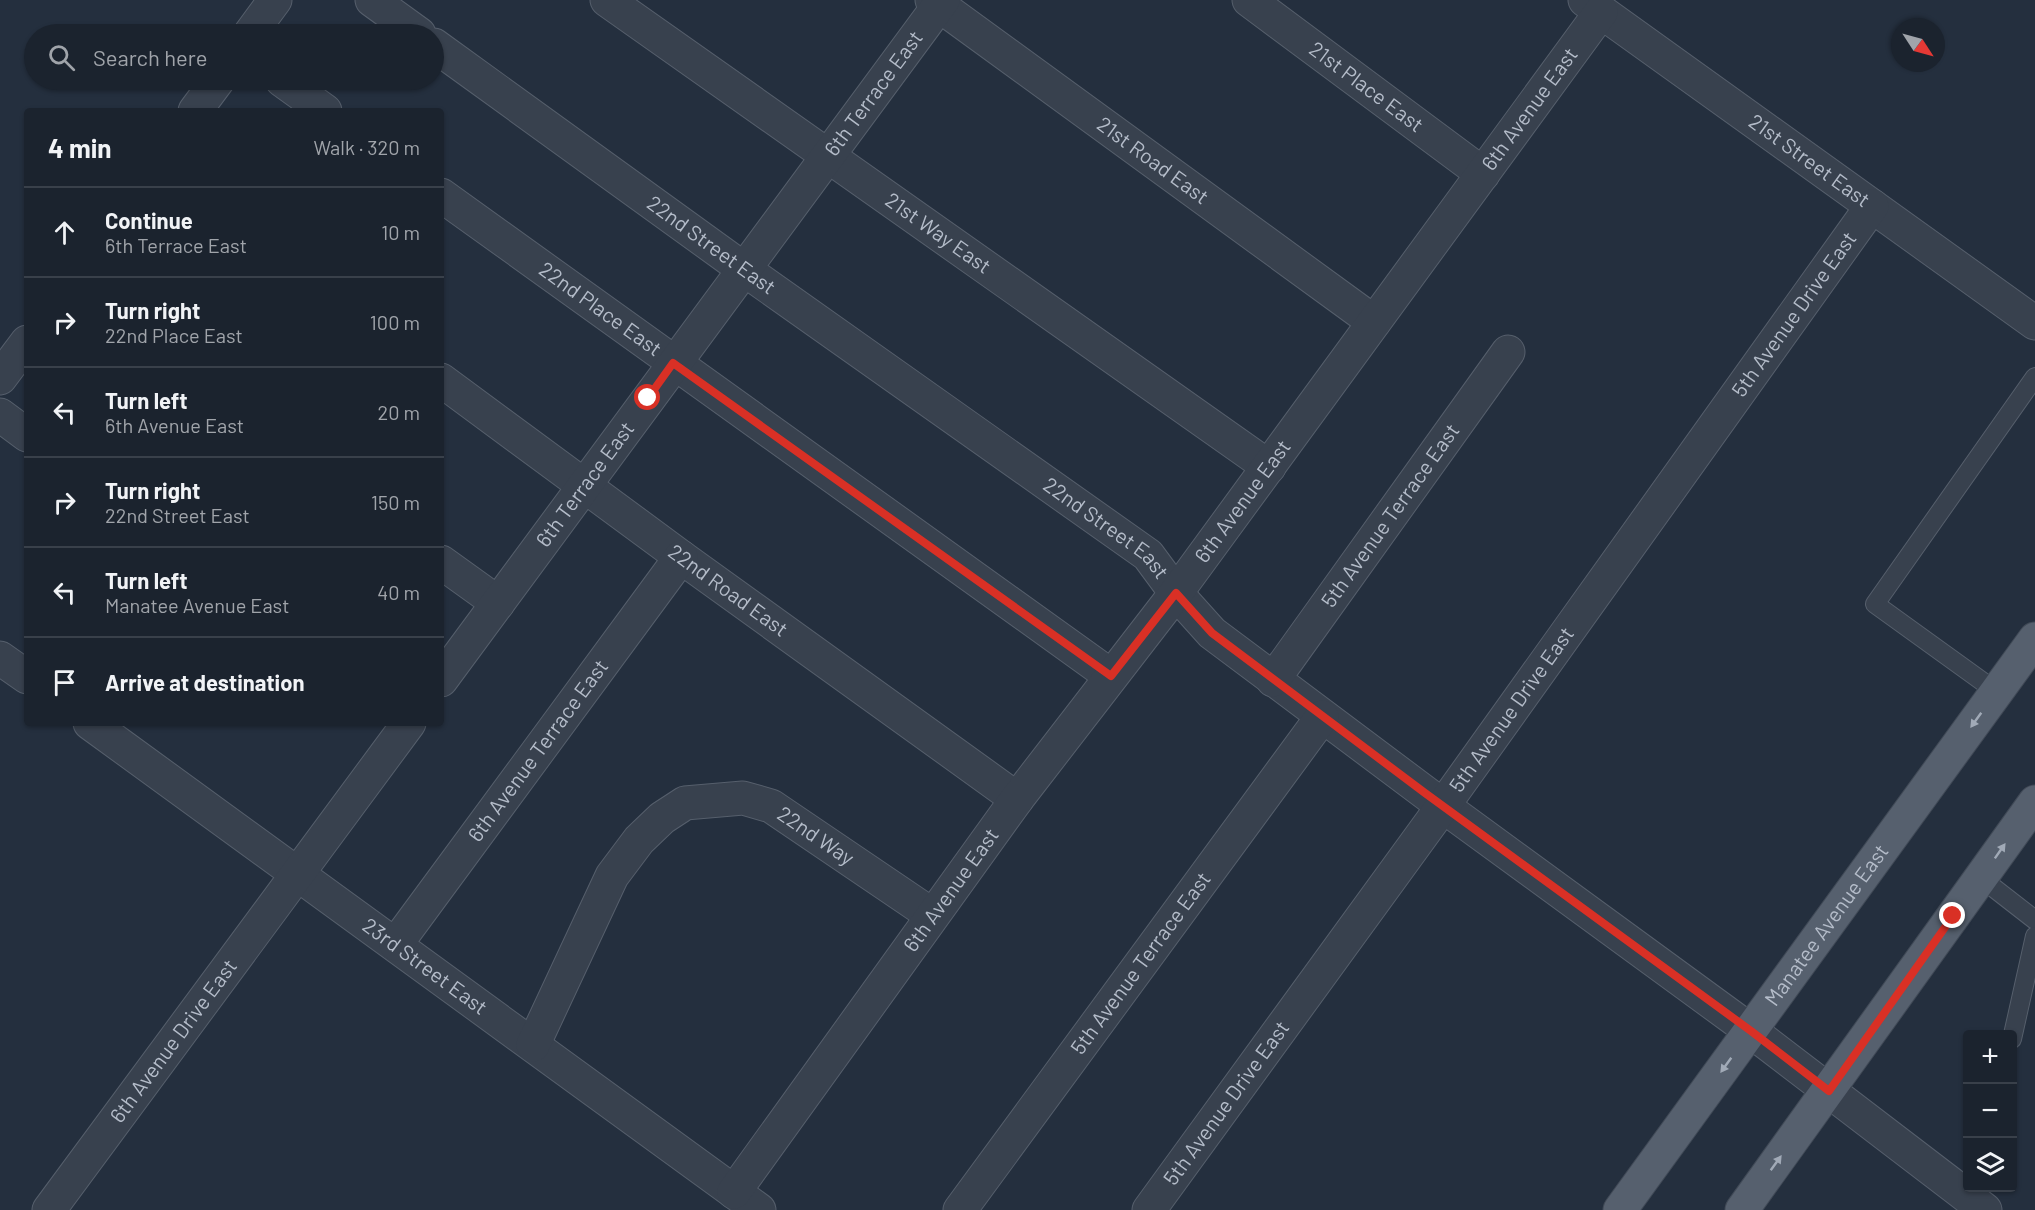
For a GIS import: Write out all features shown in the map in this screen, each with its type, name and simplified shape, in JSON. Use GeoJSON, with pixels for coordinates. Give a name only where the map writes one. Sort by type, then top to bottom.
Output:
{"type":"FeatureCollection","features":[{"type":"Feature","properties":{"kind":"main road","name":"Manatee Avenue East"},"geometry":{"type":"LineString","coordinates":[[1620,1210],[2035,639]]}},
{"type":"Feature","properties":{"kind":"main road"},"geometry":{"type":"LineString","coordinates":[[1742,1210],[2035,802]]}},
{"type":"Feature","properties":{"kind":"street"},"geometry":{"type":"LineString","coordinates":[[257,24],[275,0]]}},
{"type":"Feature","properties":{"kind":"street"},"geometry":{"type":"LineString","coordinates":[[372,0],[405,24]]}},
{"type":"Feature","properties":{"kind":"street","name":"21st Way East"},"geometry":{"type":"LineString","coordinates":[[607,0],[1269,467]]}},
{"type":"Feature","properties":{"kind":"street","name":"21st Place East"},"geometry":{"type":"LineString","coordinates":[[1249,0],[1483,174]]}},
{"type":"Feature","properties":{"kind":"street","name":"6th Terrace East"},"geometry":{"type":"LineString","coordinates":[[444,676],[673,363],[829,157],[938,2]]}},
{"type":"Feature","properties":{"kind":"street","name":"21st Road East"},"geometry":{"type":"LineString","coordinates":[[938,2],[1374,322]]}},
{"type":"Feature","properties":{"kind":"street","name":"6th Avenue East"},"geometry":{"type":"LineString","coordinates":[[748,1204],[932,915],[1017,799],[1176,593],[1483,174],[1593,6]]}},
{"type":"Feature","properties":{"kind":"street","name":"21st Street East"},"geometry":{"type":"LineString","coordinates":[[1593,6],[2035,322]]}},
{"type":"Feature","properties":{"kind":"street","name":"22nd Street East"},"geometry":{"type":"LineString","coordinates":[[444,52],[745,270],[1148,555],[1176,593],[1212,633],[1322,717],[1751,1031],[1829,1091],[1981,1200]]}},
{"type":"Feature","properties":{"kind":"street"},"geometry":{"type":"LineString","coordinates":[[197,108],[211,90]]}},
{"type":"Feature","properties":{"kind":"street"},"geometry":{"type":"LineString","coordinates":[[296,90],[321,108]]}},
{"type":"Feature","properties":{"kind":"street","name":"22nd Place East"},"geometry":{"type":"LineString","coordinates":[[444,197],[1111,676]]}},
{"type":"Feature","properties":{"kind":"street","name":"5th Avenue Drive East"},"geometry":{"type":"LineString","coordinates":[[1149,1210],[1443,806],[1872,206]]}},
{"type":"Feature","properties":{"kind":"street"},"geometry":{"type":"LineString","coordinates":[[0,378],[24,346]]}},
{"type":"Feature","properties":{"kind":"street","name":"5th Avenue Terrace East"},"geometry":{"type":"LineString","coordinates":[[1273,680],[1508,352]]}},
{"type":"Feature","properties":{"kind":"street","name":"22nd Road East"},"geometry":{"type":"LineString","coordinates":[[444,382],[681,557],[1017,799]]}},
{"type":"Feature","properties":{"kind":"street"},"geometry":{"type":"LineString","coordinates":[[0,415],[24,433]]}},
{"type":"Feature","properties":{"kind":"street","name":"6th Avenue Terrace East"},"geometry":{"type":"LineString","coordinates":[[396,944],[681,557]]}},
{"type":"Feature","properties":{"kind":"street"},"geometry":{"type":"LineString","coordinates":[[444,564],[498,603]]}},
{"type":"Feature","properties":{"kind":"street"},"geometry":{"type":"LineString","coordinates":[[0,658],[24,675]]}},
{"type":"Feature","properties":{"kind":"street","name":"5th Avenue Terrace East"},"geometry":{"type":"LineString","coordinates":[[960,1210],[1322,717]]}},
{"type":"Feature","properties":{"kind":"street","name":"23rd Street East"},"geometry":{"type":"LineString","coordinates":[[94,726],[396,944],[748,1204]]}},
{"type":"Feature","properties":{"kind":"street"},"geometry":{"type":"LineString","coordinates":[[298,873],[408,726]]}},
{"type":"Feature","properties":{"kind":"street","name":"22nd Way"},"geometry":{"type":"LineString","coordinates":[[533,1045],[612,876],[639,840],[662,818],[686,803],[743,798],[771,806],[932,915]]}},
{"type":"Feature","properties":{"kind":"street","name":"6th Avenue Drive East"},"geometry":{"type":"LineString","coordinates":[[49,1210],[298,873]]}},
{"type":"Feature","properties":{"kind":"lane"},"geometry":{"type":"LineString","coordinates":[[1997,692],[1875,604],[2035,377]]}},
{"type":"Feature","properties":{"kind":"lane"},"geometry":{"type":"LineString","coordinates":[[1981,878],[2035,920]]}},
{"type":"Feature","properties":{"kind":"lane"},"geometry":{"type":"LineString","coordinates":[[2015,1030],[2035,936]]}},
{"type":"Feature","properties":{"kind":"route"},"geometry":{"type":"LineString","coordinates":[[648,398],[673,363],[1111,676],[1176,593],[1212,633],[1305,704],[1751,1031],[1829,1091],[1953,916]]}}]}
